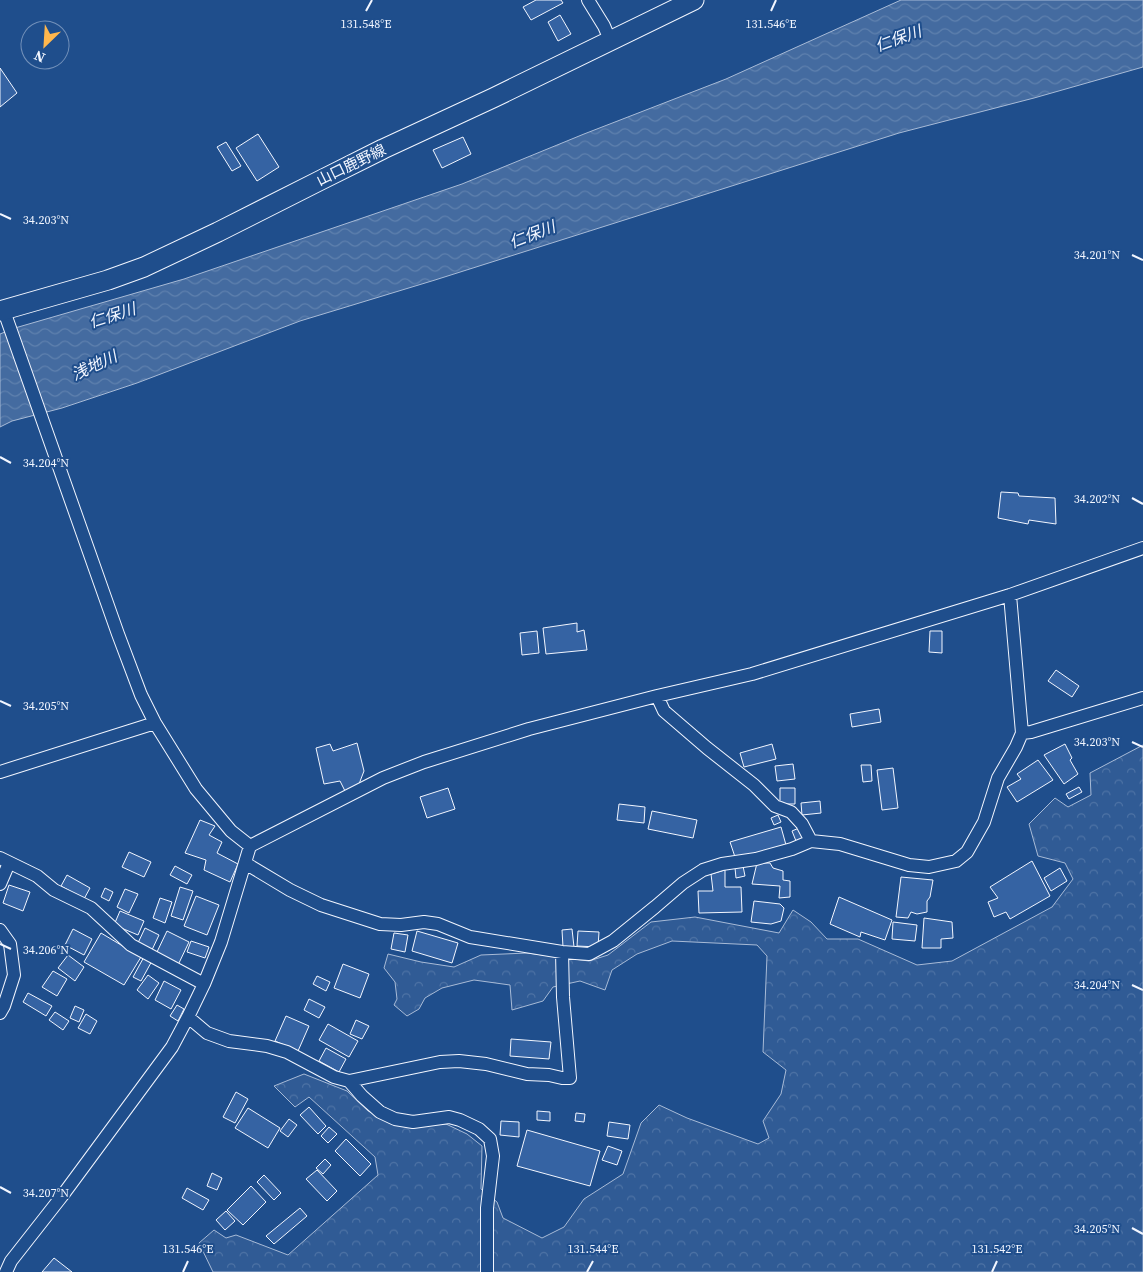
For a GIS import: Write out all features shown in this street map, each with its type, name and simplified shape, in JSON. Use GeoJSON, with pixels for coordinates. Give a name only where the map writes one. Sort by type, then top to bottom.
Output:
{"type":"FeatureCollection","features":[{"type":"Feature","properties":{"kind":"main road","name":"山口鹿野線"},"geometry":{"type":"LineString","coordinates":[[4,315],[144,267],[375,153],[694,0]]}},
{"type":"Feature","properties":{"kind":"street"},"geometry":{"type":"LineString","coordinates":[[588,0],[610,40]]}},
{"type":"Feature","properties":{"kind":"street"},"geometry":{"type":"LineString","coordinates":[[4,315],[141,695],[155,723],[196,789],[231,832],[250,846]]}},
{"type":"Feature","properties":{"kind":"street"},"geometry":{"type":"LineString","coordinates":[[5,1263],[62,1196],[172,1047],[204,984],[221,942],[250,846],[384,778],[424,762],[528,729],[752,674],[1010,595],[1143,548]]}},
{"type":"Feature","properties":{"kind":"street"},"geometry":{"type":"LineString","coordinates":[[246,862],[290,890],[321,905],[380,924],[402,925],[424,922],[438,924],[470,937],[562,952],[589,954],[613,941],[683,883],[703,870],[722,864],[756,859],[792,849],[811,841],[840,844],[909,865],[929,867],[956,861],[967,852],[984,822],[998,778],[1016,748],[1022,733],[1010,595]]}},
{"type":"Feature","properties":{"kind":"street"},"geometry":{"type":"LineString","coordinates":[[657,696],[664,711],[754,785],[775,806],[791,812],[802,824],[811,841]]}},
{"type":"Feature","properties":{"kind":"street"},"geometry":{"type":"LineString","coordinates":[[1022,733],[1143,698]]}},
{"type":"Feature","properties":{"kind":"street"},"geometry":{"type":"LineString","coordinates":[[0,772],[155,723]]}},
{"type":"Feature","properties":{"kind":"street"},"geometry":{"type":"LineString","coordinates":[[0,884],[4,860],[37,876],[54,890],[91,908],[131,945],[204,984]]}},
{"type":"Feature","properties":{"kind":"street"},"geometry":{"type":"LineString","coordinates":[[0,930],[10,944],[14,975],[0,1013]]}},
{"type":"Feature","properties":{"kind":"street"},"geometry":{"type":"LineString","coordinates":[[188,1017],[207,1032],[229,1042],[267,1046],[288,1052],[334,1077],[349,1081],[440,1062],[459,1061],[486,1064],[526,1074],[570,1078],[563,997],[562,952]]}},
{"type":"Feature","properties":{"kind":"street"},"geometry":{"type":"LineString","coordinates":[[349,1081],[380,1112],[395,1119],[413,1122],[449,1117],[479,1129],[490,1138],[493,1156],[488,1208],[487,1272]]}},
{"type":"Feature","properties":{"kind":"green space"},"geometry":{"type":"Polygon","coordinates":[[[1143,745],[1143,1272],[213,1272],[199,1243],[214,1230],[226,1238],[236,1235],[288,1255],[378,1175],[375,1157],[309,1097],[295,1107],[274,1086],[304,1074],[347,1091],[368,1111],[401,1126],[446,1124],[467,1134],[482,1146],[481,1189],[497,1202],[503,1218],[542,1238],[564,1227],[584,1199],[623,1174],[641,1123],[659,1105],[687,1118],[758,1144],[769,1138],[763,1121],[781,1094],[786,1070],[763,1052],[767,956],[757,945],[672,941],[637,954],[612,970],[605,990],[580,981],[553,987],[543,1001],[512,1010],[510,985],[474,980],[442,988],[425,998],[419,1009],[407,1016],[394,1005],[397,999],[395,982],[384,968],[388,954],[454,967],[481,955],[527,953],[589,961],[608,955],[651,922],[695,917],[779,933],[793,910],[811,922],[827,939],[858,939],[917,965],[952,961],[1052,907],[1073,879],[1065,863],[1038,856],[1029,824],[1055,798],[1068,807],[1091,795],[1090,773],[1143,745]]]}},
{"type":"Feature","properties":{"kind":"water"},"geometry":{"type":"Polygon","coordinates":[[[901,0],[1143,0],[1143,67],[899,133],[300,321],[137,383],[62,408],[12,421],[0,427],[0,334],[184,279],[462,184],[726,79],[901,0]]]}},
{"type":"Feature","properties":{"kind":"building"},"geometry":{"type":"Polygon","coordinates":[[[536,0],[561,0],[563,3],[531,20],[523,7],[536,0]]]}},
{"type":"Feature","properties":{"kind":"building"},"geometry":{"type":"Polygon","coordinates":[[[560,15],[571,34],[558,41],[548,22],[560,15]]]}},
{"type":"Feature","properties":{"kind":"building"},"geometry":{"type":"Polygon","coordinates":[[[0,68],[17,93],[0,107],[0,68]]]}},
{"type":"Feature","properties":{"kind":"building"},"geometry":{"type":"Polygon","coordinates":[[[258,134],[279,167],[257,181],[236,148],[258,134]]]}},
{"type":"Feature","properties":{"kind":"building"},"geometry":{"type":"Polygon","coordinates":[[[463,137],[471,154],[442,168],[433,150],[463,137]]]}},
{"type":"Feature","properties":{"kind":"building"},"geometry":{"type":"Polygon","coordinates":[[[226,142],[241,166],[232,171],[217,147],[226,142]]]}},
{"type":"Feature","properties":{"kind":"building"},"geometry":{"type":"Polygon","coordinates":[[[1001,492],[1018,493],[1019,496],[1055,498],[1056,524],[1029,520],[1028,524],[998,518],[1001,492]]]}},
{"type":"Feature","properties":{"kind":"building"},"geometry":{"type":"Polygon","coordinates":[[[577,623],[577,632],[584,630],[587,650],[546,654],[543,628],[577,623]]]}},
{"type":"Feature","properties":{"kind":"building"},"geometry":{"type":"Polygon","coordinates":[[[537,631],[539,653],[522,655],[520,633],[537,631]]]}},
{"type":"Feature","properties":{"kind":"building"},"geometry":{"type":"Polygon","coordinates":[[[930,631],[942,631],[942,653],[929,652],[930,631]]]}},
{"type":"Feature","properties":{"kind":"building"},"geometry":{"type":"Polygon","coordinates":[[[1056,670],[1079,686],[1072,697],[1048,681],[1056,670]]]}},
{"type":"Feature","properties":{"kind":"building"},"geometry":{"type":"Polygon","coordinates":[[[879,709],[881,722],[852,727],[850,714],[879,709]]]}},
{"type":"Feature","properties":{"kind":"building"},"geometry":{"type":"Polygon","coordinates":[[[357,743],[364,771],[359,784],[345,791],[340,781],[324,784],[316,748],[330,744],[333,751],[357,743]]]}},
{"type":"Feature","properties":{"kind":"building"},"geometry":{"type":"Polygon","coordinates":[[[772,744],[776,759],[744,767],[740,753],[772,744]]]}},
{"type":"Feature","properties":{"kind":"building"},"geometry":{"type":"Polygon","coordinates":[[[1065,744],[1072,758],[1070,760],[1078,774],[1064,784],[1044,755],[1065,744]]]}},
{"type":"Feature","properties":{"kind":"building"},"geometry":{"type":"Polygon","coordinates":[[[1038,760],[1053,780],[1017,802],[1007,787],[1021,779],[1017,774],[1038,760]]]}},
{"type":"Feature","properties":{"kind":"building"},"geometry":{"type":"Polygon","coordinates":[[[793,764],[795,779],[777,781],[775,766],[793,764]]]}},
{"type":"Feature","properties":{"kind":"building"},"geometry":{"type":"Polygon","coordinates":[[[861,765],[871,765],[872,781],[863,782],[861,765]]]}},
{"type":"Feature","properties":{"kind":"building"},"geometry":{"type":"Polygon","coordinates":[[[893,768],[898,808],[882,810],[877,770],[893,768]]]}},
{"type":"Feature","properties":{"kind":"building"},"geometry":{"type":"Polygon","coordinates":[[[1079,787],[1082,792],[1069,799],[1066,794],[1079,787]]]}},
{"type":"Feature","properties":{"kind":"building"},"geometry":{"type":"Polygon","coordinates":[[[448,788],[455,809],[427,818],[420,797],[448,788]]]}},
{"type":"Feature","properties":{"kind":"building"},"geometry":{"type":"Polygon","coordinates":[[[780,788],[795,788],[795,804],[780,804],[780,788]]]}},
{"type":"Feature","properties":{"kind":"building"},"geometry":{"type":"Polygon","coordinates":[[[820,801],[821,813],[802,815],[801,803],[820,801]]]}},
{"type":"Feature","properties":{"kind":"building"},"geometry":{"type":"Polygon","coordinates":[[[619,804],[645,807],[644,823],[617,820],[619,804]]]}},
{"type":"Feature","properties":{"kind":"building"},"geometry":{"type":"Polygon","coordinates":[[[652,811],[697,820],[693,838],[648,829],[652,811]]]}},
{"type":"Feature","properties":{"kind":"building"},"geometry":{"type":"Polygon","coordinates":[[[778,815],[781,822],[774,825],[771,818],[778,815]]]}},
{"type":"Feature","properties":{"kind":"building"},"geometry":{"type":"Polygon","coordinates":[[[200,820],[215,826],[209,835],[222,842],[217,853],[238,864],[230,882],[204,870],[206,860],[185,853],[200,820]]]}},
{"type":"Feature","properties":{"kind":"building"},"geometry":{"type":"Polygon","coordinates":[[[781,827],[786,845],[736,860],[730,842],[781,827]]]}},
{"type":"Feature","properties":{"kind":"building"},"geometry":{"type":"Polygon","coordinates":[[[799,828],[803,838],[796,841],[792,831],[799,828]]]}},
{"type":"Feature","properties":{"kind":"building"},"geometry":{"type":"Polygon","coordinates":[[[129,852],[151,862],[144,877],[122,867],[129,852]]]}},
{"type":"Feature","properties":{"kind":"building"},"geometry":{"type":"Polygon","coordinates":[[[1032,861],[1050,896],[1010,919],[1006,912],[994,917],[988,902],[998,898],[990,887],[1032,861]]]}},
{"type":"Feature","properties":{"kind":"building"},"geometry":{"type":"Polygon","coordinates":[[[757,863],[770,863],[773,868],[783,871],[783,880],[790,881],[790,897],[779,898],[780,886],[752,884],[757,863]]]}},
{"type":"Feature","properties":{"kind":"building"},"geometry":{"type":"Polygon","coordinates":[[[175,866],[192,875],[187,884],[170,875],[175,866]]]}},
{"type":"Feature","properties":{"kind":"building"},"geometry":{"type":"Polygon","coordinates":[[[743,866],[745,876],[736,878],[735,868],[743,866]]]}},
{"type":"Feature","properties":{"kind":"building"},"geometry":{"type":"Polygon","coordinates":[[[1060,868],[1067,881],[1051,891],[1044,878],[1060,868]]]}},
{"type":"Feature","properties":{"kind":"building"},"geometry":{"type":"Polygon","coordinates":[[[725,870],[725,887],[741,887],[742,912],[699,913],[698,891],[713,891],[711,874],[725,870]]]}},
{"type":"Feature","properties":{"kind":"building"},"geometry":{"type":"Polygon","coordinates":[[[67,875],[90,888],[84,899],[61,886],[67,875]]]}},
{"type":"Feature","properties":{"kind":"building"},"geometry":{"type":"Polygon","coordinates":[[[901,877],[933,880],[930,897],[927,901],[927,912],[917,914],[911,912],[908,918],[896,917],[901,877]]]}},
{"type":"Feature","properties":{"kind":"building"},"geometry":{"type":"Polygon","coordinates":[[[9,885],[30,892],[23,911],[3,903],[9,885]]]}},
{"type":"Feature","properties":{"kind":"building"},"geometry":{"type":"Polygon","coordinates":[[[180,887],[193,891],[183,920],[171,916],[180,887]]]}},
{"type":"Feature","properties":{"kind":"building"},"geometry":{"type":"Polygon","coordinates":[[[105,888],[113,892],[109,901],[101,897],[105,888]]]}},
{"type":"Feature","properties":{"kind":"building"},"geometry":{"type":"Polygon","coordinates":[[[125,889],[138,894],[129,913],[117,907],[125,889]]]}},
{"type":"Feature","properties":{"kind":"building"},"geometry":{"type":"Polygon","coordinates":[[[196,896],[219,905],[207,935],[184,926],[196,896]]]}},
{"type":"Feature","properties":{"kind":"building"},"geometry":{"type":"Polygon","coordinates":[[[839,897],[892,920],[885,940],[861,932],[860,937],[830,924],[839,897]]]}},
{"type":"Feature","properties":{"kind":"building"},"geometry":{"type":"Polygon","coordinates":[[[160,898],[172,902],[165,923],[153,918],[160,898]]]}},
{"type":"Feature","properties":{"kind":"building"},"geometry":{"type":"Polygon","coordinates":[[[754,901],[780,904],[784,908],[781,921],[771,924],[751,922],[754,901]]]}},
{"type":"Feature","properties":{"kind":"building"},"geometry":{"type":"Polygon","coordinates":[[[120,911],[144,921],[138,935],[114,925],[120,911]]]}},
{"type":"Feature","properties":{"kind":"building"},"geometry":{"type":"Polygon","coordinates":[[[924,918],[952,922],[953,938],[941,939],[941,948],[922,948],[924,918]]]}},
{"type":"Feature","properties":{"kind":"building"},"geometry":{"type":"Polygon","coordinates":[[[893,922],[917,925],[915,941],[892,939],[893,922]]]}},
{"type":"Feature","properties":{"kind":"building"},"geometry":{"type":"Polygon","coordinates":[[[145,928],[159,935],[151,952],[137,945],[145,928]]]}},
{"type":"Feature","properties":{"kind":"building"},"geometry":{"type":"Polygon","coordinates":[[[73,929],[92,939],[84,955],[65,945],[73,929]]]}},
{"type":"Feature","properties":{"kind":"building"},"geometry":{"type":"Polygon","coordinates":[[[572,929],[574,947],[563,947],[562,930],[572,929]]]}},
{"type":"Feature","properties":{"kind":"building"},"geometry":{"type":"Polygon","coordinates":[[[167,931],[189,942],[178,965],[156,954],[167,931]]]}},
{"type":"Feature","properties":{"kind":"building"},"geometry":{"type":"Polygon","coordinates":[[[417,931],[458,943],[452,963],[412,951],[417,931]]]}},
{"type":"Feature","properties":{"kind":"building"},"geometry":{"type":"Polygon","coordinates":[[[578,931],[599,932],[598,947],[577,946],[578,931]]]}},
{"type":"Feature","properties":{"kind":"building"},"geometry":{"type":"Polygon","coordinates":[[[101,933],[141,957],[124,985],[84,962],[101,933]]]}},
{"type":"Feature","properties":{"kind":"building"},"geometry":{"type":"Polygon","coordinates":[[[394,933],[408,935],[405,952],[391,949],[394,933]]]}},
{"type":"Feature","properties":{"kind":"building"},"geometry":{"type":"Polygon","coordinates":[[[191,941],[209,947],[205,958],[187,952],[191,941]]]}},
{"type":"Feature","properties":{"kind":"building"},"geometry":{"type":"Polygon","coordinates":[[[68,955],[84,967],[75,981],[58,968],[68,955]]]}},
{"type":"Feature","properties":{"kind":"building"},"geometry":{"type":"Polygon","coordinates":[[[145,955],[153,959],[141,981],[133,977],[145,955]]]}},
{"type":"Feature","properties":{"kind":"building"},"geometry":{"type":"Polygon","coordinates":[[[343,964],[369,974],[360,998],[334,988],[343,964]]]}},
{"type":"Feature","properties":{"kind":"building"},"geometry":{"type":"Polygon","coordinates":[[[53,971],[67,979],[57,996],[42,987],[53,971]]]}},
{"type":"Feature","properties":{"kind":"building"},"geometry":{"type":"Polygon","coordinates":[[[148,975],[159,983],[148,999],[137,990],[148,975]]]}},
{"type":"Feature","properties":{"kind":"building"},"geometry":{"type":"Polygon","coordinates":[[[317,976],[330,982],[326,991],[313,984],[317,976]]]}},
{"type":"Feature","properties":{"kind":"building"},"geometry":{"type":"Polygon","coordinates":[[[164,981],[181,990],[171,1009],[155,1000],[164,981]]]}},
{"type":"Feature","properties":{"kind":"building"},"geometry":{"type":"Polygon","coordinates":[[[28,993],[52,1006],[46,1016],[23,1002],[28,993]]]}},
{"type":"Feature","properties":{"kind":"building"},"geometry":{"type":"Polygon","coordinates":[[[309,999],[325,1007],[319,1018],[304,1010],[309,999]]]}},
{"type":"Feature","properties":{"kind":"building"},"geometry":{"type":"Polygon","coordinates":[[[177,1005],[184,1009],[178,1021],[170,1016],[177,1005]]]}},
{"type":"Feature","properties":{"kind":"building"},"geometry":{"type":"Polygon","coordinates":[[[75,1006],[84,1010],[79,1022],[70,1018],[75,1006]]]}},
{"type":"Feature","properties":{"kind":"building"},"geometry":{"type":"Polygon","coordinates":[[[55,1012],[69,1021],[63,1030],[49,1020],[55,1012]]]}},
{"type":"Feature","properties":{"kind":"building"},"geometry":{"type":"Polygon","coordinates":[[[86,1014],[97,1021],[90,1034],[78,1028],[86,1014]]]}},
{"type":"Feature","properties":{"kind":"building"},"geometry":{"type":"Polygon","coordinates":[[[286,1016],[309,1026],[298,1051],[275,1041],[286,1016]]]}},
{"type":"Feature","properties":{"kind":"building"},"geometry":{"type":"Polygon","coordinates":[[[356,1020],[369,1026],[362,1039],[350,1034],[356,1020]]]}},
{"type":"Feature","properties":{"kind":"building"},"geometry":{"type":"Polygon","coordinates":[[[328,1024],[358,1041],[349,1057],[319,1040],[328,1024]]]}},
{"type":"Feature","properties":{"kind":"building"},"geometry":{"type":"Polygon","coordinates":[[[511,1039],[551,1042],[549,1059],[510,1056],[511,1039]]]}},
{"type":"Feature","properties":{"kind":"building"},"geometry":{"type":"Polygon","coordinates":[[[326,1048],[346,1059],[339,1072],[319,1061],[326,1048]]]}},
{"type":"Feature","properties":{"kind":"building"},"geometry":{"type":"Polygon","coordinates":[[[236,1092],[248,1099],[235,1123],[223,1117],[236,1092]]]}},
{"type":"Feature","properties":{"kind":"building"},"geometry":{"type":"Polygon","coordinates":[[[309,1107],[326,1126],[318,1134],[300,1115],[309,1107]]]}},
{"type":"Feature","properties":{"kind":"building"},"geometry":{"type":"Polygon","coordinates":[[[248,1108],[280,1128],[268,1148],[235,1128],[248,1108]]]}},
{"type":"Feature","properties":{"kind":"building"},"geometry":{"type":"Polygon","coordinates":[[[537,1111],[550,1112],[550,1121],[537,1120],[537,1111]]]}},
{"type":"Feature","properties":{"kind":"building"},"geometry":{"type":"Polygon","coordinates":[[[576,1113],[585,1114],[584,1122],[575,1121],[576,1113]]]}},
{"type":"Feature","properties":{"kind":"building"},"geometry":{"type":"Polygon","coordinates":[[[289,1119],[297,1125],[288,1137],[280,1131],[289,1119]]]}},
{"type":"Feature","properties":{"kind":"building"},"geometry":{"type":"Polygon","coordinates":[[[501,1121],[519,1122],[519,1137],[500,1135],[501,1121]]]}},
{"type":"Feature","properties":{"kind":"building"},"geometry":{"type":"Polygon","coordinates":[[[609,1122],[630,1125],[628,1139],[607,1136],[609,1122]]]}},
{"type":"Feature","properties":{"kind":"building"},"geometry":{"type":"Polygon","coordinates":[[[329,1127],[337,1134],[328,1143],[321,1136],[329,1127]]]}},
{"type":"Feature","properties":{"kind":"building"},"geometry":{"type":"Polygon","coordinates":[[[527,1130],[600,1151],[590,1186],[517,1166],[527,1130]]]}},
{"type":"Feature","properties":{"kind":"building"},"geometry":{"type":"Polygon","coordinates":[[[346,1139],[371,1164],[360,1176],[335,1151],[346,1139]]]}},
{"type":"Feature","properties":{"kind":"building"},"geometry":{"type":"Polygon","coordinates":[[[608,1146],[622,1151],[617,1165],[602,1160],[608,1146]]]}},
{"type":"Feature","properties":{"kind":"building"},"geometry":{"type":"Polygon","coordinates":[[[325,1159],[331,1165],[323,1174],[316,1168],[325,1159]]]}},
{"type":"Feature","properties":{"kind":"building"},"geometry":{"type":"Polygon","coordinates":[[[317,1170],[337,1191],[327,1201],[306,1179],[317,1170]]]}},
{"type":"Feature","properties":{"kind":"building"},"geometry":{"type":"Polygon","coordinates":[[[212,1173],[222,1178],[217,1190],[207,1186],[212,1173]]]}},
{"type":"Feature","properties":{"kind":"building"},"geometry":{"type":"Polygon","coordinates":[[[264,1175],[281,1193],[274,1200],[257,1182],[264,1175]]]}},
{"type":"Feature","properties":{"kind":"building"},"geometry":{"type":"Polygon","coordinates":[[[251,1186],[266,1202],[243,1225],[227,1210],[251,1186]]]}},
{"type":"Feature","properties":{"kind":"building"},"geometry":{"type":"Polygon","coordinates":[[[187,1188],[209,1200],[203,1210],[182,1198],[187,1188]]]}},
{"type":"Feature","properties":{"kind":"building"},"geometry":{"type":"Polygon","coordinates":[[[300,1208],[307,1216],[274,1244],[266,1236],[300,1208]]]}},
{"type":"Feature","properties":{"kind":"building"},"geometry":{"type":"Polygon","coordinates":[[[226,1211],[235,1221],[225,1230],[216,1220],[226,1211]]]}},
{"type":"Feature","properties":{"kind":"building"},"geometry":{"type":"Polygon","coordinates":[[[54,1258],[72,1272],[42,1272],[54,1258]]]}},
{"type":"Feature","properties":{"kind":"water label","name":"仁保川"},"geometry":{"type":"Point","coordinates":[898,38]}},
{"type":"Feature","properties":{"kind":"water label","name":"仁保川"},"geometry":{"type":"Point","coordinates":[532,234]}},
{"type":"Feature","properties":{"kind":"water label","name":"仁保川"},"geometry":{"type":"Point","coordinates":[112,315]}},
{"type":"Feature","properties":{"kind":"water label","name":"浅地川"},"geometry":{"type":"Point","coordinates":[94,365]}}]}
